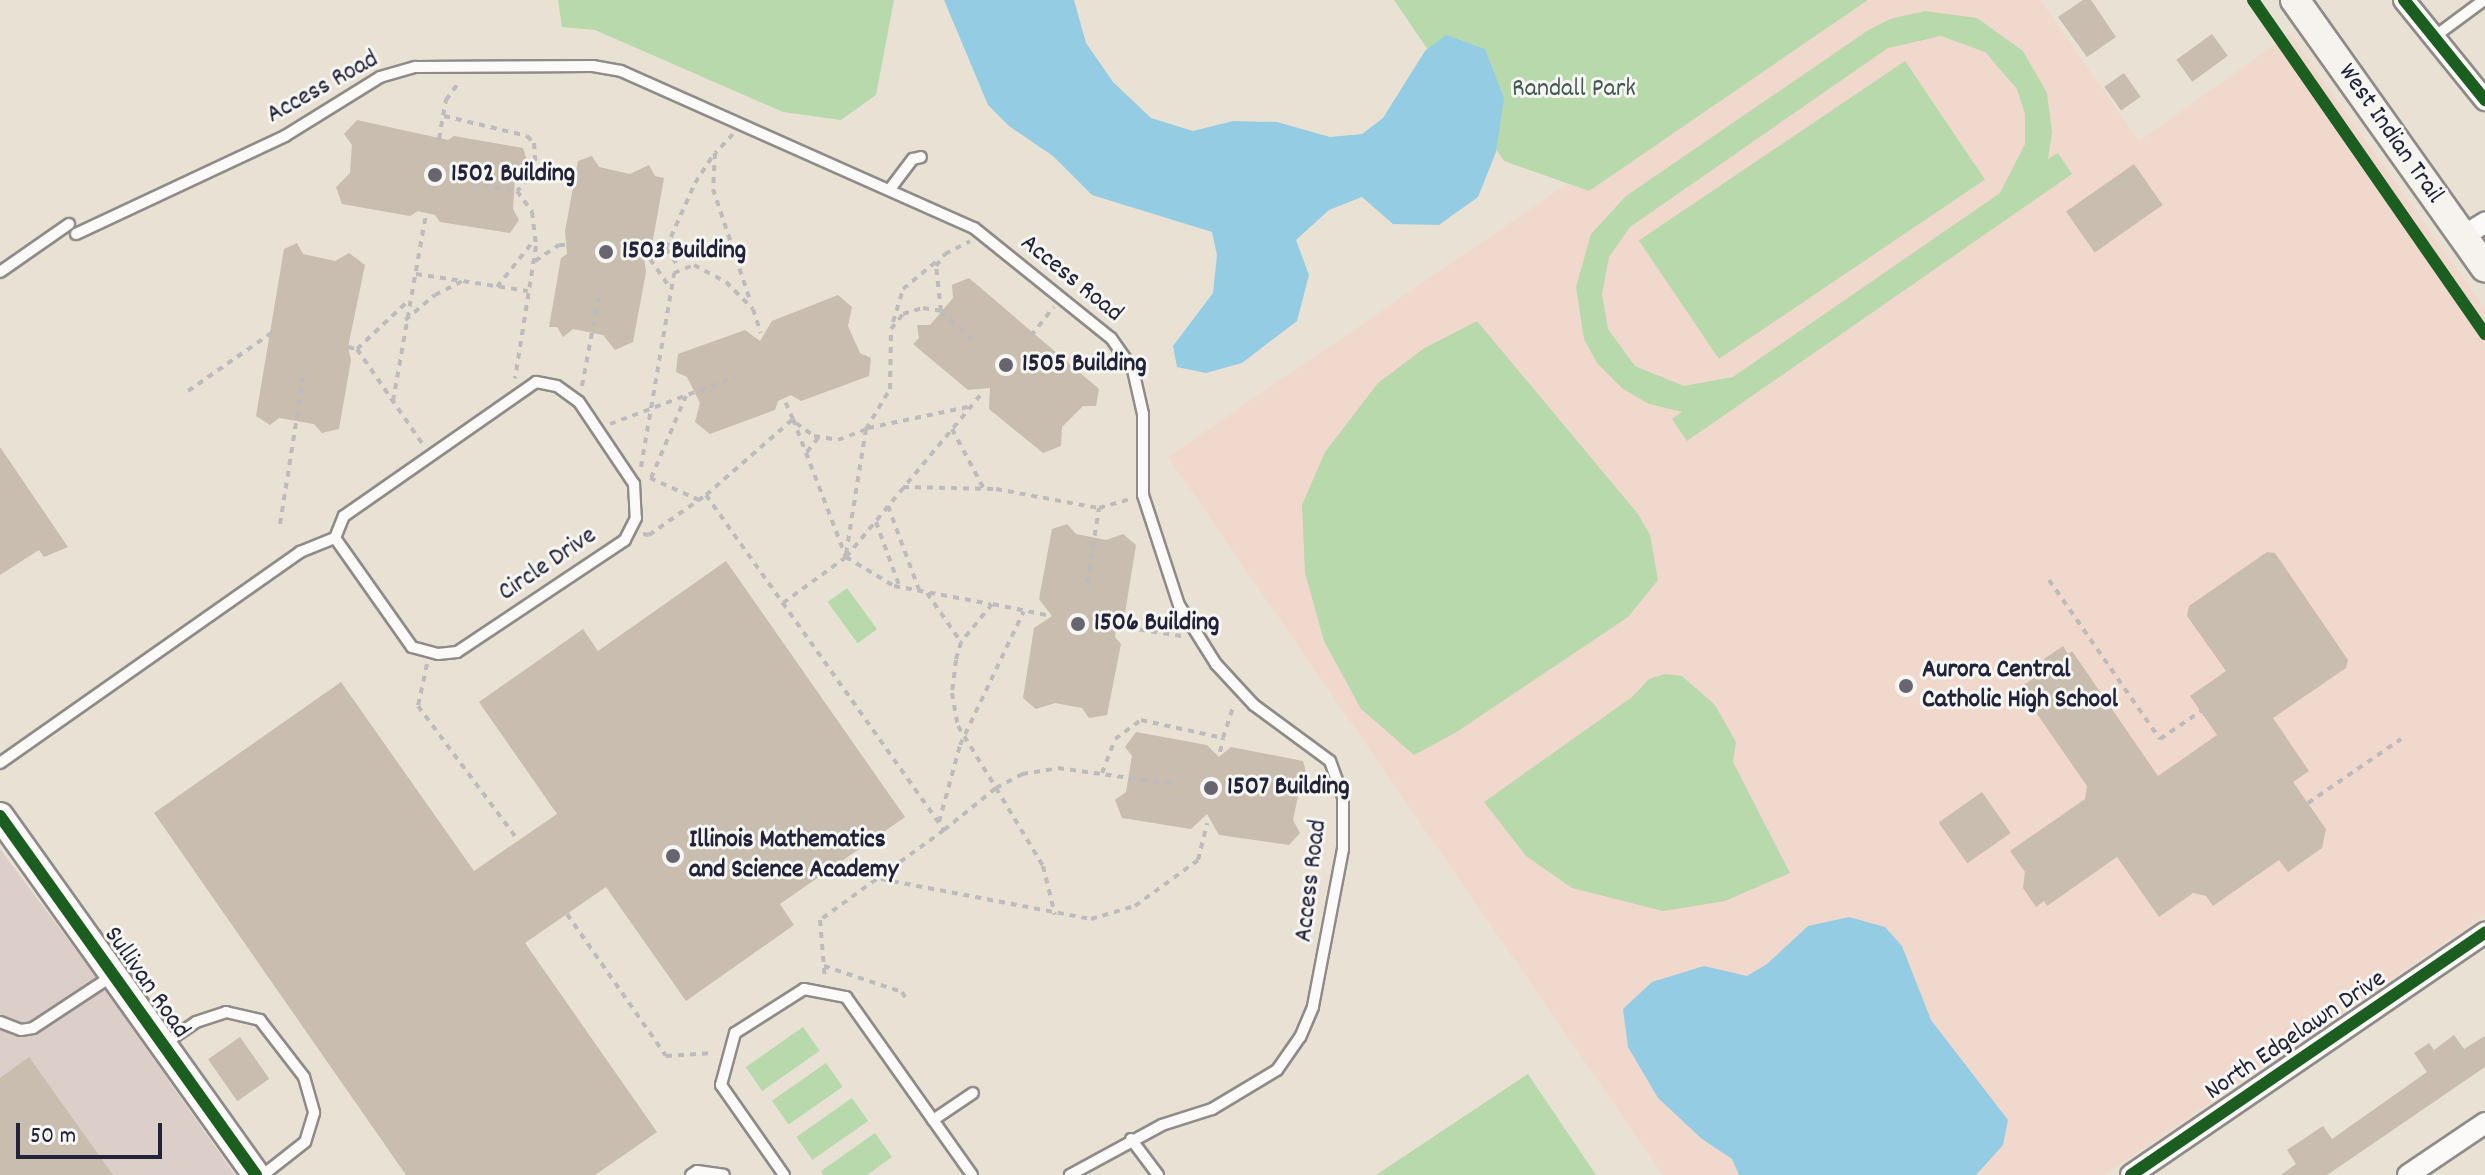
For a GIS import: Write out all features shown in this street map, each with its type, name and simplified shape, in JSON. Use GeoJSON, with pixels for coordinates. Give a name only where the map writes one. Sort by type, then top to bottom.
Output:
{"type":"FeatureCollection","features":[{"type":"Feature","properties":{"kind":"main road","name":"West Indian Trail"},"geometry":{"type":"LineString","coordinates":[[2295,0],[2474,230],[2485,267]]}},
{"type":"Feature","properties":{"kind":"street"},"geometry":{"type":"LineString","coordinates":[[2404,0],[2485,100]]}},
{"type":"Feature","properties":{"kind":"street","name":"Sullivan Road"},"geometry":{"type":"LineString","coordinates":[[0,816],[256,1175]]}},
{"type":"Feature","properties":{"kind":"street","name":"North Edgelawn Drive"},"geometry":{"type":"LineString","coordinates":[[2131,1175],[2485,933]]}},
{"type":"Feature","properties":{"kind":"street"},"geometry":{"type":"LineString","coordinates":[[2408,1175],[2485,1123]]}},
{"type":"Feature","properties":{"kind":"lane"},"geometry":{"type":"LineString","coordinates":[[2434,37],[2484,0]]}},
{"type":"Feature","properties":{"kind":"lane","name":"Access Road"},"geometry":{"type":"LineString","coordinates":[[0,272],[72,229],[285,136],[380,77],[416,67],[479,65],[621,71],[890,189],[982,234],[1111,338],[1133,370],[1143,414],[1143,495],[1179,605],[1200,638],[1243,693],[1330,761],[1343,797],[1343,849],[1313,1007],[1300,1037],[1277,1070],[1212,1109],[1131,1139],[1070,1175]]}},
{"type":"Feature","properties":{"kind":"lane"},"geometry":{"type":"LineString","coordinates":[[890,189],[913,159],[921,157]]}},
{"type":"Feature","properties":{"kind":"lane","name":"Circle Drive"},"geometry":{"type":"LineString","coordinates":[[335,538],[344,516],[513,395],[536,382],[557,386],[579,402],[634,484],[636,518],[625,540],[457,652],[430,652]]}},
{"type":"Feature","properties":{"kind":"lane"},"geometry":{"type":"LineString","coordinates":[[0,763],[300,552],[335,538],[412,647],[430,652]]}},
{"type":"Feature","properties":{"kind":"lane"},"geometry":{"type":"LineString","coordinates":[[0,1022],[33,1028],[113,975]]}},
{"type":"Feature","properties":{"kind":"lane"},"geometry":{"type":"LineString","coordinates":[[784,1175],[721,1085],[735,1033],[771,1007],[804,989],[826,990],[846,997],[972,1175]]}},
{"type":"Feature","properties":{"kind":"lane"},"geometry":{"type":"LineString","coordinates":[[163,1044],[196,1022],[226,1012],[260,1020],[304,1077],[314,1113],[305,1142],[263,1175]]}},
{"type":"Feature","properties":{"kind":"lane"},"geometry":{"type":"LineString","coordinates":[[933,1120],[973,1093]]}},
{"type":"Feature","properties":{"kind":"lane"},"geometry":{"type":"LineString","coordinates":[[1131,1139],[1158,1175]]}},
{"type":"Feature","properties":{"kind":"lane"},"geometry":{"type":"LineString","coordinates":[[691,1175],[724,1175]]}},
{"type":"Feature","properties":{"kind":"path"},"geometry":{"type":"LineString","coordinates":[[439,139],[450,92],[479,65]]}},
{"type":"Feature","properties":{"kind":"path"},"geometry":{"type":"LineString","coordinates":[[444,116],[527,136],[534,143],[536,170],[517,191]]}},
{"type":"Feature","properties":{"kind":"path"},"geometry":{"type":"LineString","coordinates":[[670,287],[647,258],[666,248],[695,183],[715,153],[744,124]]}},
{"type":"Feature","properties":{"kind":"path"},"geometry":{"type":"LineString","coordinates":[[715,153],[716,207],[761,333]]}},
{"type":"Feature","properties":{"kind":"path"},"geometry":{"type":"LineString","coordinates":[[471,183],[517,191],[526,198],[536,239],[513,395]]}},
{"type":"Feature","properties":{"kind":"path"},"geometry":{"type":"LineString","coordinates":[[393,401],[404,321],[426,213]]}},
{"type":"Feature","properties":{"kind":"path"},"geometry":{"type":"LineString","coordinates":[[846,557],[866,429],[890,389],[891,329],[903,289],[939,260],[982,234]]}},
{"type":"Feature","properties":{"kind":"path"},"geometry":{"type":"LineString","coordinates":[[497,287],[536,239]]}},
{"type":"Feature","properties":{"kind":"path"},"geometry":{"type":"LineString","coordinates":[[533,263],[559,245],[568,245]]}},
{"type":"Feature","properties":{"kind":"path"},"geometry":{"type":"LineString","coordinates":[[666,248],[673,264],[708,269],[753,309]]}},
{"type":"Feature","properties":{"kind":"path"},"geometry":{"type":"LineString","coordinates":[[939,260],[941,311]]}},
{"type":"Feature","properties":{"kind":"path"},"geometry":{"type":"LineString","coordinates":[[681,267],[670,287],[639,481],[651,478],[699,500]]}},
{"type":"Feature","properties":{"kind":"path"},"geometry":{"type":"LineString","coordinates":[[416,274],[528,291]]}},
{"type":"Feature","properties":{"kind":"path"},"geometry":{"type":"LineString","coordinates":[[404,321],[435,295],[465,280]]}},
{"type":"Feature","properties":{"kind":"path"},"geometry":{"type":"LineString","coordinates":[[579,402],[600,290]]}},
{"type":"Feature","properties":{"kind":"path"},"geometry":{"type":"LineString","coordinates":[[357,349],[396,317],[410,297]]}},
{"type":"Feature","properties":{"kind":"path"},"geometry":{"type":"LineString","coordinates":[[1031,336],[1061,298]]}},
{"type":"Feature","properties":{"kind":"path"},"geometry":{"type":"LineString","coordinates":[[891,329],[911,310],[941,311],[977,344]]}},
{"type":"Feature","properties":{"kind":"path"},"geometry":{"type":"LineString","coordinates":[[188,391],[273,332]]}},
{"type":"Feature","properties":{"kind":"path"},"geometry":{"type":"LineString","coordinates":[[348,347],[357,349],[430,454]]}},
{"type":"Feature","properties":{"kind":"path"},"geometry":{"type":"LineString","coordinates":[[597,429],[735,377]]}},
{"type":"Feature","properties":{"kind":"path"},"geometry":{"type":"LineString","coordinates":[[280,524],[303,378]]}},
{"type":"Feature","properties":{"kind":"path"},"geometry":{"type":"LineString","coordinates":[[783,603],[846,557],[984,391]]}},
{"type":"Feature","properties":{"kind":"path"},"geometry":{"type":"LineString","coordinates":[[651,478],[686,396]]}},
{"type":"Feature","properties":{"kind":"path"},"geometry":{"type":"LineString","coordinates":[[784,399],[846,557],[876,579],[900,588],[1046,615]]}},
{"type":"Feature","properties":{"kind":"path"},"geometry":{"type":"LineString","coordinates":[[793,419],[820,437],[838,440],[866,429],[971,406]]}},
{"type":"Feature","properties":{"kind":"path"},"geometry":{"type":"LineString","coordinates":[[629,532],[649,535],[706,495],[793,419]]}},
{"type":"Feature","properties":{"kind":"path"},"geometry":{"type":"LineString","coordinates":[[952,429],[984,489]]}},
{"type":"Feature","properties":{"kind":"path"},"geometry":{"type":"LineString","coordinates":[[806,454],[811,441],[820,437]]}},
{"type":"Feature","properties":{"kind":"path"},"geometry":{"type":"LineString","coordinates":[[903,487],[984,489],[1099,508],[1143,495]]}},
{"type":"Feature","properties":{"kind":"path"},"geometry":{"type":"LineString","coordinates":[[706,495],[944,830]]}},
{"type":"Feature","properties":{"kind":"path"},"geometry":{"type":"LineString","coordinates":[[888,506],[919,591]]}},
{"type":"Feature","properties":{"kind":"path"},"geometry":{"type":"LineString","coordinates":[[1087,583],[1099,508]]}},
{"type":"Feature","properties":{"kind":"path"},"geometry":{"type":"LineString","coordinates":[[876,521],[900,588]]}},
{"type":"Feature","properties":{"kind":"path"},"geometry":{"type":"LineString","coordinates":[[2049,580],[2160,739],[2201,711]]}},
{"type":"Feature","properties":{"kind":"path"},"geometry":{"type":"LineString","coordinates":[[927,593],[961,642]]}},
{"type":"Feature","properties":{"kind":"path"},"geometry":{"type":"LineString","coordinates":[[992,604],[961,642],[952,693],[963,740],[1043,866],[1055,915]]}},
{"type":"Feature","properties":{"kind":"path"},"geometry":{"type":"LineString","coordinates":[[939,822],[963,740],[1024,611]]}},
{"type":"Feature","properties":{"kind":"path"},"geometry":{"type":"LineString","coordinates":[[1116,626],[1200,638]]}},
{"type":"Feature","properties":{"kind":"path"},"geometry":{"type":"LineString","coordinates":[[430,652],[418,706],[518,840]]}},
{"type":"Feature","properties":{"kind":"path"},"geometry":{"type":"LineString","coordinates":[[1220,752],[1227,713],[1243,693]]}},
{"type":"Feature","properties":{"kind":"path"},"geometry":{"type":"LineString","coordinates":[[1102,773],[1115,739],[1141,720],[1223,738]]}},
{"type":"Feature","properties":{"kind":"path"},"geometry":{"type":"LineString","coordinates":[[2308,803],[2401,739]]}},
{"type":"Feature","properties":{"kind":"path"},"geometry":{"type":"LineString","coordinates":[[826,990],[820,920],[881,879],[996,788],[1043,768],[1173,784]]}},
{"type":"Feature","properties":{"kind":"path"},"geometry":{"type":"LineString","coordinates":[[881,879],[1055,915],[1091,919],[1135,906],[1198,860],[1207,823]]}},
{"type":"Feature","properties":{"kind":"path"},"geometry":{"type":"LineString","coordinates":[[567,914],[666,1056],[729,1052]]}},
{"type":"Feature","properties":{"kind":"path"},"geometry":{"type":"LineString","coordinates":[[824,966],[902,992],[907,1000]]}},
{"type":"Feature","properties":{"kind":"shaded area","name":"Aurora Central Catholic High School"},"geometry":{"type":"Polygon","coordinates":[[[1868,0],[2040,0],[2139,141],[2290,34],[2485,309],[2485,915],[2104,1175],[1663,1175],[1168,457],[1567,184],[1589,191],[1868,0]]]}},
{"type":"Feature","properties":{"kind":"shaded area"},"geometry":{"type":"Polygon","coordinates":[[[0,849],[90,969],[235,1175],[0,1175],[0,849]]]}},
{"type":"Feature","properties":{"kind":"green space"},"geometry":{"type":"Polygon","coordinates":[[[558,0],[894,0],[876,95],[841,120],[783,112],[595,30],[562,27],[558,0]]]}},
{"type":"Feature","properties":{"kind":"green space","name":"Randall Park"},"geometry":{"type":"Polygon","coordinates":[[[1394,0],[1868,0],[1589,191],[1504,161],[1394,0]]]}},
{"type":"Feature","properties":{"kind":"green space"},"geometry":{"type":"Polygon","coordinates":[[[1925,11],[1977,18],[2023,51],[2047,93],[2052,133],[2048,159],[2058,153],[2072,174],[1687,441],[1672,419],[1682,412],[1649,404],[1623,389],[1597,363],[1584,339],[1576,287],[1591,234],[1626,196],[1867,31],[1890,19],[1925,11]],[[1941,36],[1888,48],[1630,227],[1609,257],[1602,294],[1608,329],[1635,366],[1684,386],[1733,377],[2000,193],[2025,144],[2025,114],[2017,89],[1985,52],[1941,36]]]}},
{"type":"Feature","properties":{"kind":"green space"},"geometry":{"type":"Polygon","coordinates":[[[1905,61],[1985,180],[1719,359],[1639,241],[1905,61]]]}},
{"type":"Feature","properties":{"kind":"green space"},"geometry":{"type":"Polygon","coordinates":[[[1477,321],[1638,514],[1650,535],[1658,580],[1628,617],[1455,733],[1414,755],[1361,709],[1324,641],[1305,573],[1302,505],[1325,452],[1378,383],[1423,349],[1477,321]]]}},
{"type":"Feature","properties":{"kind":"green space"},"geometry":{"type":"Polygon","coordinates":[[[847,588],[877,629],[858,643],[828,602],[847,588]]]}},
{"type":"Feature","properties":{"kind":"green space"},"geometry":{"type":"Polygon","coordinates":[[[1665,674],[1682,676],[1715,705],[1736,742],[1733,762],[1790,873],[1725,901],[1663,911],[1572,888],[1526,856],[1484,802],[1632,697],[1649,679],[1665,674]]]}},
{"type":"Feature","properties":{"kind":"green space"},"geometry":{"type":"Polygon","coordinates":[[[803,1027],[820,1051],[762,1091],[746,1067],[803,1027]]]}},
{"type":"Feature","properties":{"kind":"green space"},"geometry":{"type":"Polygon","coordinates":[[[826,1063],[843,1087],[789,1125],[772,1101],[826,1063]]]}},
{"type":"Feature","properties":{"kind":"green space"},"geometry":{"type":"Polygon","coordinates":[[[1528,1074],[1596,1175],[1376,1175],[1528,1074]]]}},
{"type":"Feature","properties":{"kind":"green space"},"geometry":{"type":"Polygon","coordinates":[[[852,1098],[868,1121],[812,1160],[796,1137],[852,1098]]]}},
{"type":"Feature","properties":{"kind":"green space"},"geometry":{"type":"Polygon","coordinates":[[[875,1133],[892,1157],[867,1175],[823,1175],[821,1171],[875,1133]]]}},
{"type":"Feature","properties":{"kind":"water"},"geometry":{"type":"Polygon","coordinates":[[[944,0],[1074,0],[1086,43],[1113,82],[1151,118],[1193,131],[1233,121],[1277,122],[1330,137],[1362,134],[1383,118],[1425,51],[1446,35],[1485,49],[1504,98],[1496,152],[1478,197],[1439,225],[1393,224],[1362,197],[1329,210],[1296,240],[1309,275],[1297,321],[1242,363],[1206,373],[1177,367],[1173,346],[1213,293],[1217,255],[1212,232],[1092,195],[1053,156],[1009,126],[988,105],[944,0]]]}},
{"type":"Feature","properties":{"kind":"water"},"geometry":{"type":"Polygon","coordinates":[[[1849,917],[1885,927],[1902,946],[1931,1020],[2008,1120],[2003,1145],[1976,1175],[1739,1175],[1732,1159],[1702,1139],[1658,1098],[1628,1047],[1623,1009],[1652,982],[1704,966],[1747,976],[1767,964],[1808,926],[1849,917]]]}},
{"type":"Feature","properties":{"kind":"building"},"geometry":{"type":"Polygon","coordinates":[[[2083,0],[2091,0],[2116,37],[2087,57],[2058,17],[2083,0]]]}},
{"type":"Feature","properties":{"kind":"building"},"geometry":{"type":"Polygon","coordinates":[[[2212,34],[2228,56],[2192,82],[2176,60],[2212,34]]]}},
{"type":"Feature","properties":{"kind":"building"},"geometry":{"type":"Polygon","coordinates":[[[2124,73],[2141,97],[2121,111],[2104,87],[2124,73]]]}},
{"type":"Feature","properties":{"kind":"building","name":"1502 Building"},"geometry":{"type":"Polygon","coordinates":[[[357,120],[448,140],[454,136],[523,148],[529,166],[515,179],[513,209],[519,220],[510,233],[440,222],[435,215],[418,211],[410,216],[342,204],[336,187],[350,173],[352,145],[344,134],[357,120]]]}},
{"type":"Feature","properties":{"kind":"building","name":"1503 Building"},"geometry":{"type":"Polygon","coordinates":[[[592,156],[599,167],[630,174],[649,165],[655,176],[664,178],[652,245],[644,258],[646,272],[633,342],[615,350],[603,335],[573,329],[563,337],[557,327],[549,327],[561,258],[567,254],[565,231],[578,161],[592,156]]]}},
{"type":"Feature","properties":{"kind":"building"},"geometry":{"type":"Polygon","coordinates":[[[2134,164],[2163,205],[2095,253],[2066,212],[2134,164]]]}},
{"type":"Feature","properties":{"kind":"building"},"geometry":{"type":"Polygon","coordinates":[[[297,243],[303,254],[335,261],[349,253],[365,265],[348,347],[351,360],[339,429],[322,433],[314,424],[279,418],[270,425],[256,416],[284,249],[297,243]]]}},
{"type":"Feature","properties":{"kind":"building","name":"1505 Building"},"geometry":{"type":"Polygon","coordinates":[[[969,278],[1099,389],[1096,406],[1083,406],[1062,427],[1061,446],[1043,453],[989,409],[990,388],[968,390],[913,344],[919,338],[917,325],[930,325],[953,298],[952,285],[969,278]]]}},
{"type":"Feature","properties":{"kind":"building"},"geometry":{"type":"Polygon","coordinates":[[[838,295],[852,307],[848,326],[860,353],[871,358],[869,376],[801,401],[791,395],[778,401],[775,410],[710,434],[695,422],[700,403],[687,377],[676,372],[678,354],[745,330],[760,341],[772,321],[838,295]]]}},
{"type":"Feature","properties":{"kind":"building"},"geometry":{"type":"Polygon","coordinates":[[[0,447],[68,547],[44,557],[39,550],[0,575],[0,447]]]}},
{"type":"Feature","properties":{"kind":"building","name":"1506 Building"},"geometry":{"type":"Polygon","coordinates":[[[1067,524],[1076,534],[1106,540],[1123,534],[1136,545],[1125,613],[1117,617],[1115,637],[1121,644],[1107,715],[1089,718],[1082,708],[1055,703],[1036,709],[1023,698],[1034,628],[1052,616],[1039,599],[1052,529],[1067,524]]]}},
{"type":"Feature","properties":{"kind":"building"},"geometry":{"type":"Polygon","coordinates":[[[2267,552],[2275,553],[2348,660],[2346,668],[2273,718],[2309,771],[2293,782],[2326,829],[2322,848],[2288,872],[2279,860],[2213,906],[2206,896],[2193,893],[2159,917],[2117,857],[2047,906],[2044,901],[2036,907],[2023,888],[2025,872],[2010,851],[2085,799],[2087,786],[2019,688],[2041,673],[2044,659],[2063,646],[2068,654],[2072,651],[2158,776],[2217,735],[2190,696],[2226,671],[2187,616],[2189,606],[2267,552]]]}},
{"type":"Feature","properties":{"kind":"building","name":"Illinois Mathematics and Science Academy"},"geometry":{"type":"Polygon","coordinates":[[[726,561],[905,817],[780,904],[794,925],[686,1001],[606,887],[525,943],[657,1132],[595,1175],[406,1175],[154,813],[341,682],[474,871],[557,814],[479,702],[583,629],[598,651],[726,561]]]}},
{"type":"Feature","properties":{"kind":"building","name":"1507 Building"},"geometry":{"type":"Polygon","coordinates":[[[1136,732],[1207,745],[1219,757],[1231,747],[1303,761],[1308,780],[1300,787],[1293,820],[1300,833],[1289,845],[1219,835],[1207,814],[1191,829],[1122,818],[1115,800],[1126,792],[1132,756],[1125,747],[1136,732]]]}},
{"type":"Feature","properties":{"kind":"building"},"geometry":{"type":"Polygon","coordinates":[[[1982,792],[2011,833],[1967,863],[1939,822],[1982,792]]]}},
{"type":"Feature","properties":{"kind":"building"},"geometry":{"type":"Polygon","coordinates":[[[2454,1035],[2464,1049],[2485,1036],[2485,1067],[2327,1175],[2281,1175],[2296,1164],[2287,1150],[2323,1126],[2332,1139],[2427,1072],[2414,1053],[2429,1043],[2434,1050],[2454,1035]]]}},
{"type":"Feature","properties":{"kind":"building"},"geometry":{"type":"Polygon","coordinates":[[[240,1037],[269,1079],[237,1101],[208,1059],[240,1037]]]}},
{"type":"Feature","properties":{"kind":"building"},"geometry":{"type":"Polygon","coordinates":[[[29,1057],[113,1175],[0,1175],[0,1078],[29,1057]]]}},
{"type":"Feature","properties":{"kind":"cycle path"},"geometry":{"type":"LineString","coordinates":[[2253,0],[2485,334]]}},
{"type":"Feature","properties":{"kind":"cycle path"},"geometry":{"type":"LineString","coordinates":[[2404,0],[2485,100]]}},
{"type":"Feature","properties":{"kind":"cycle path"},"geometry":{"type":"LineString","coordinates":[[0,816],[256,1175]]}},
{"type":"Feature","properties":{"kind":"cycle path"},"geometry":{"type":"LineString","coordinates":[[2131,1175],[2485,933]]}},
{"type":"Feature","properties":{"kind":"place","name":"1502 Building"},"geometry":{"type":"Point","coordinates":[435,175]}},
{"type":"Feature","properties":{"kind":"place","name":"1503 Building"},"geometry":{"type":"Point","coordinates":[606,252]}},
{"type":"Feature","properties":{"kind":"place","name":"1505 Building"},"geometry":{"type":"Point","coordinates":[1006,365]}},
{"type":"Feature","properties":{"kind":"place","name":"1506 Building"},"geometry":{"type":"Point","coordinates":[1078,624]}},
{"type":"Feature","properties":{"kind":"place","name":"Aurora Central Catholic High School"},"geometry":{"type":"Point","coordinates":[1906,686]}},
{"type":"Feature","properties":{"kind":"place","name":"1507 Building"},"geometry":{"type":"Point","coordinates":[1211,788]}},
{"type":"Feature","properties":{"kind":"place","name":"Illinois Mathematics and Science Academy"},"geometry":{"type":"Point","coordinates":[673,856]}}]}
